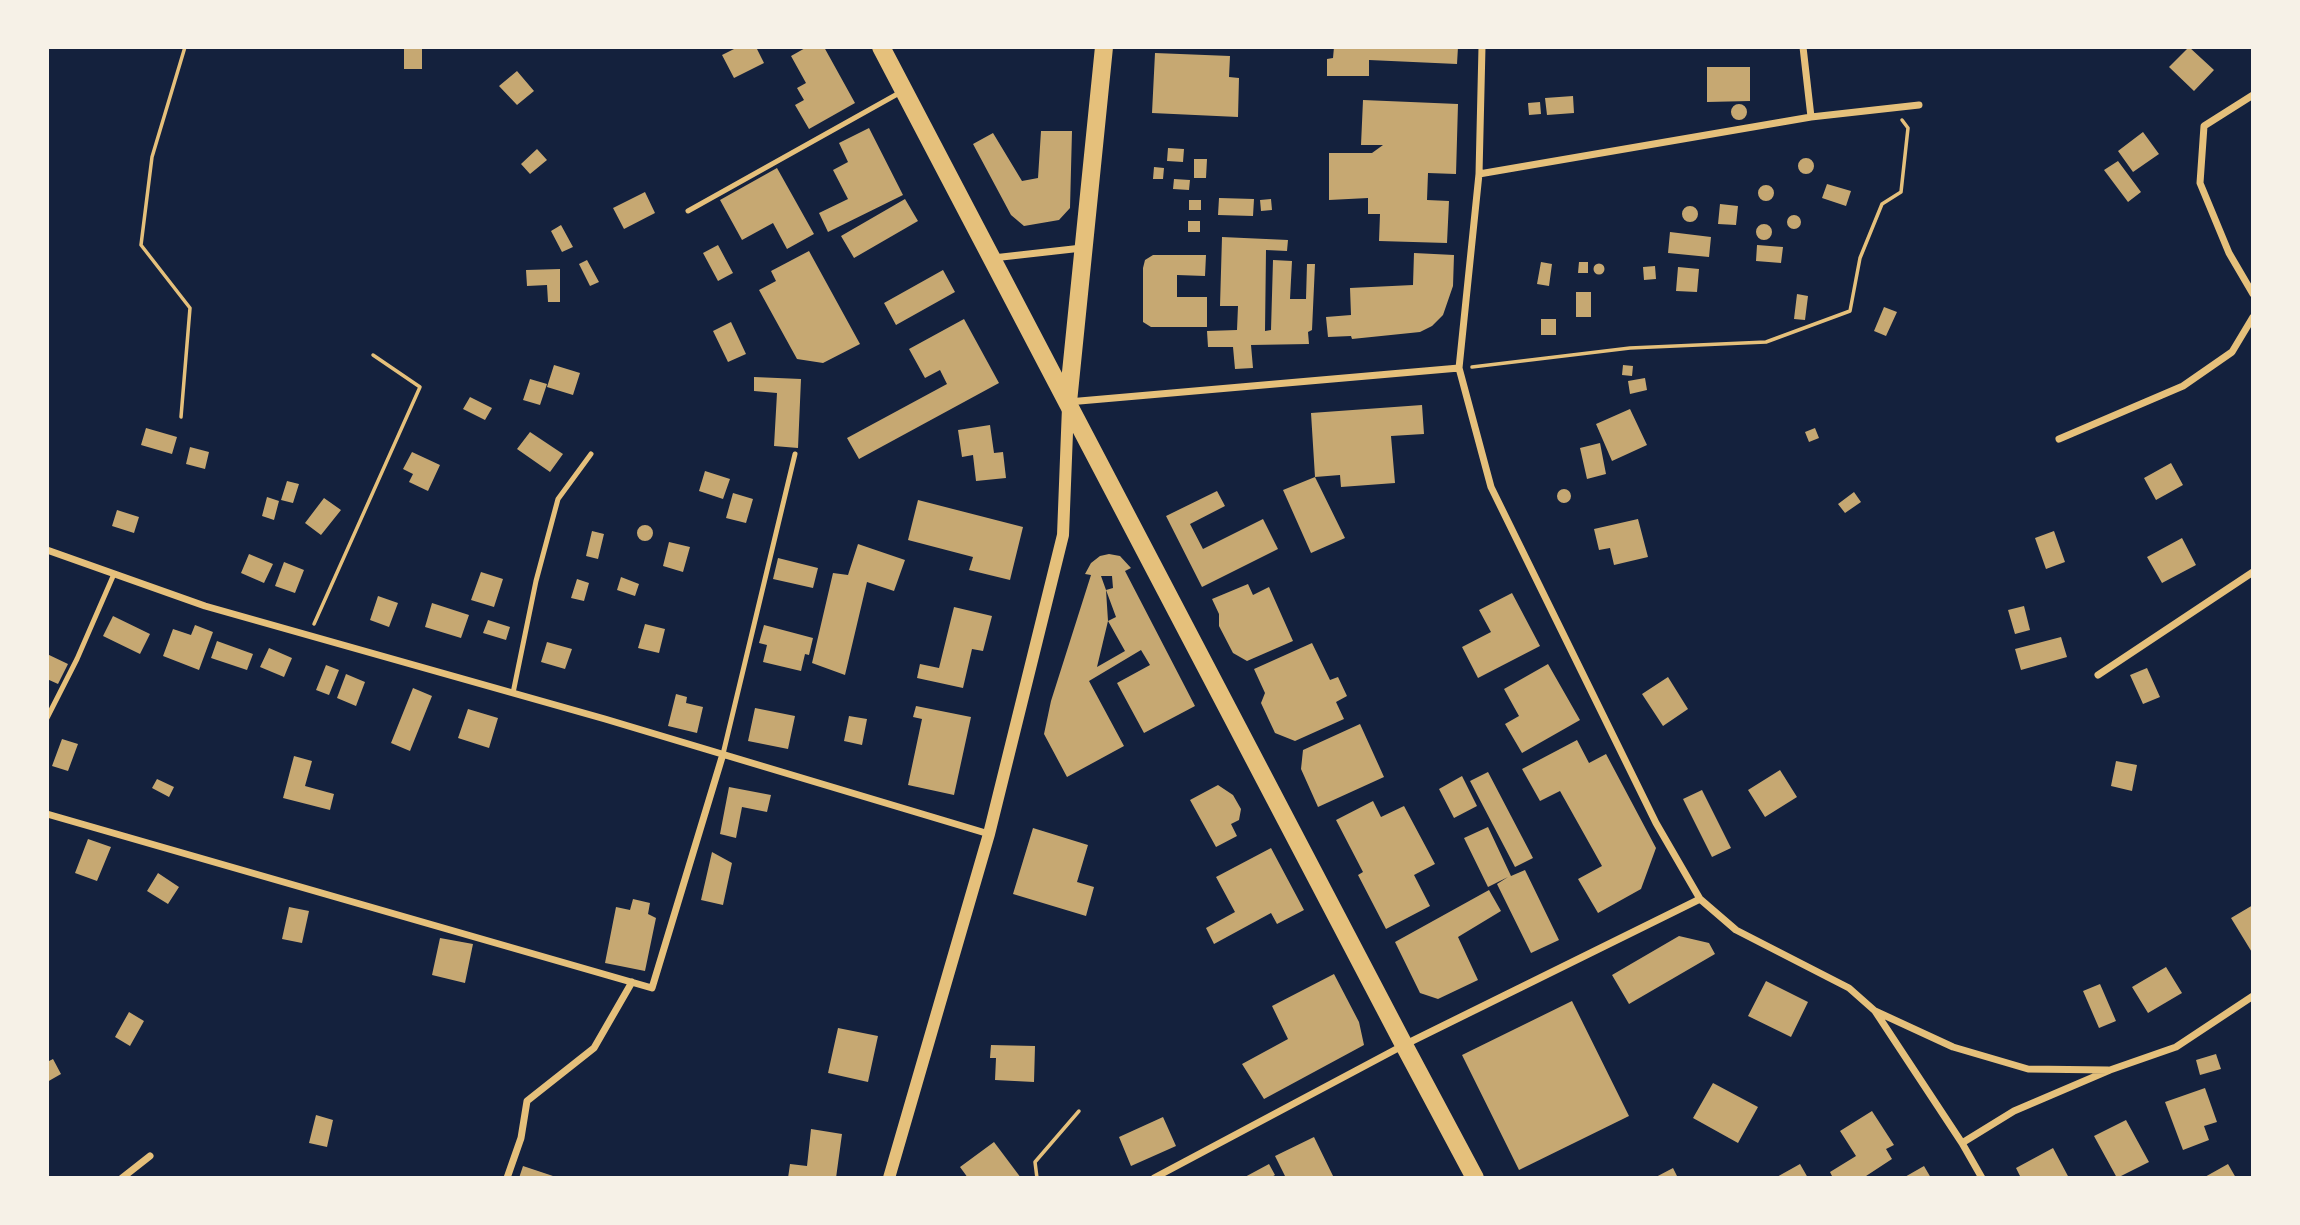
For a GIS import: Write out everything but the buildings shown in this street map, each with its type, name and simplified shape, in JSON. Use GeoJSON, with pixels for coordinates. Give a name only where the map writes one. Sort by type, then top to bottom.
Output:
{"type":"FeatureCollection","features":[{"type":"Feature","properties":{"kind":"main road"},"geometry":{"type":"LineString","coordinates":[[881,47],[1475,1178]]}},
{"type":"Feature","properties":{"kind":"main road"},"geometry":{"type":"LineString","coordinates":[[1068,402],[1104,47]]}},
{"type":"Feature","properties":{"kind":"street"},"geometry":{"type":"LineString","coordinates":[[1482,47],[1479,174],[1459,368],[1491,486],[1656,823],[1700,899],[1735,930],[1849,988],[1875,1010],[1953,1047],[2028,1069],[2110,1070]]}},
{"type":"Feature","properties":{"kind":"street"},"geometry":{"type":"LineString","coordinates":[[1803,47],[1811,117]]}},
{"type":"Feature","properties":{"kind":"street"},"geometry":{"type":"LineString","coordinates":[[2253,94],[2204,127],[2200,183],[2229,253],[2253,294]]}},
{"type":"Feature","properties":{"kind":"street"},"geometry":{"type":"LineString","coordinates":[[1479,174],[1811,117],[1919,105]]}},
{"type":"Feature","properties":{"kind":"street"},"geometry":{"type":"LineString","coordinates":[[992,258],[1084,248]]}},
{"type":"Feature","properties":{"kind":"street"},"geometry":{"type":"LineString","coordinates":[[2059,439],[2183,386],[2232,352],[2253,317]]}},
{"type":"Feature","properties":{"kind":"street"},"geometry":{"type":"LineString","coordinates":[[889,1178],[989,834],[1063,535],[1068,402],[1459,368]]}},
{"type":"Feature","properties":{"kind":"street"},"geometry":{"type":"LineString","coordinates":[[47,550],[205,606],[723,754],[989,834]]}},
{"type":"Feature","properties":{"kind":"street"},"geometry":{"type":"LineString","coordinates":[[2098,675],[2253,572]]}},
{"type":"Feature","properties":{"kind":"street"},"geometry":{"type":"LineString","coordinates":[[47,814],[652,988],[723,754]]}},
{"type":"Feature","properties":{"kind":"street"},"geometry":{"type":"LineString","coordinates":[[1154,1178],[1404,1045],[1700,899]]}},
{"type":"Feature","properties":{"kind":"street"},"geometry":{"type":"LineString","coordinates":[[508,1178],[521,1138],[527,1101],[594,1048],[632,982]]}},
{"type":"Feature","properties":{"kind":"street"},"geometry":{"type":"LineString","coordinates":[[1962,1143],[2014,1111],[2110,1070],[2176,1047],[2253,996]]}},
{"type":"Feature","properties":{"kind":"street"},"geometry":{"type":"LineString","coordinates":[[1875,1010],[1983,1178]]}},
{"type":"Feature","properties":{"kind":"street"},"geometry":{"type":"LineString","coordinates":[[122,1178],[150,1156]]}},
{"type":"Feature","properties":{"kind":"lane"},"geometry":{"type":"LineString","coordinates":[[688,211],[904,91]]}},
{"type":"Feature","properties":{"kind":"lane"},"geometry":{"type":"LineString","coordinates":[[513,694],[536,581],[558,499],[590,454]]}},
{"type":"Feature","properties":{"kind":"lane"},"geometry":{"type":"LineString","coordinates":[[723,754],[795,454]]}},
{"type":"Feature","properties":{"kind":"lane"},"geometry":{"type":"LineString","coordinates":[[47,718],[77,659],[114,574]]}},
{"type":"Feature","properties":{"kind":"path"},"geometry":{"type":"LineString","coordinates":[[181,417],[190,308],[141,245],[152,157],[185,47]]}},
{"type":"Feature","properties":{"kind":"path"},"geometry":{"type":"LineString","coordinates":[[1459,368],[1630,348],[1766,341],[1850,311],[1860,257],[1882,204],[1901,192],[1908,128],[1891,108]]}},
{"type":"Feature","properties":{"kind":"path"},"geometry":{"type":"LineString","coordinates":[[308,636],[419,387],[373,355]]}},
{"type":"Feature","properties":{"kind":"path"},"geometry":{"type":"LineString","coordinates":[[1037,1178],[1035,1162],[1079,1111]]}}]}
